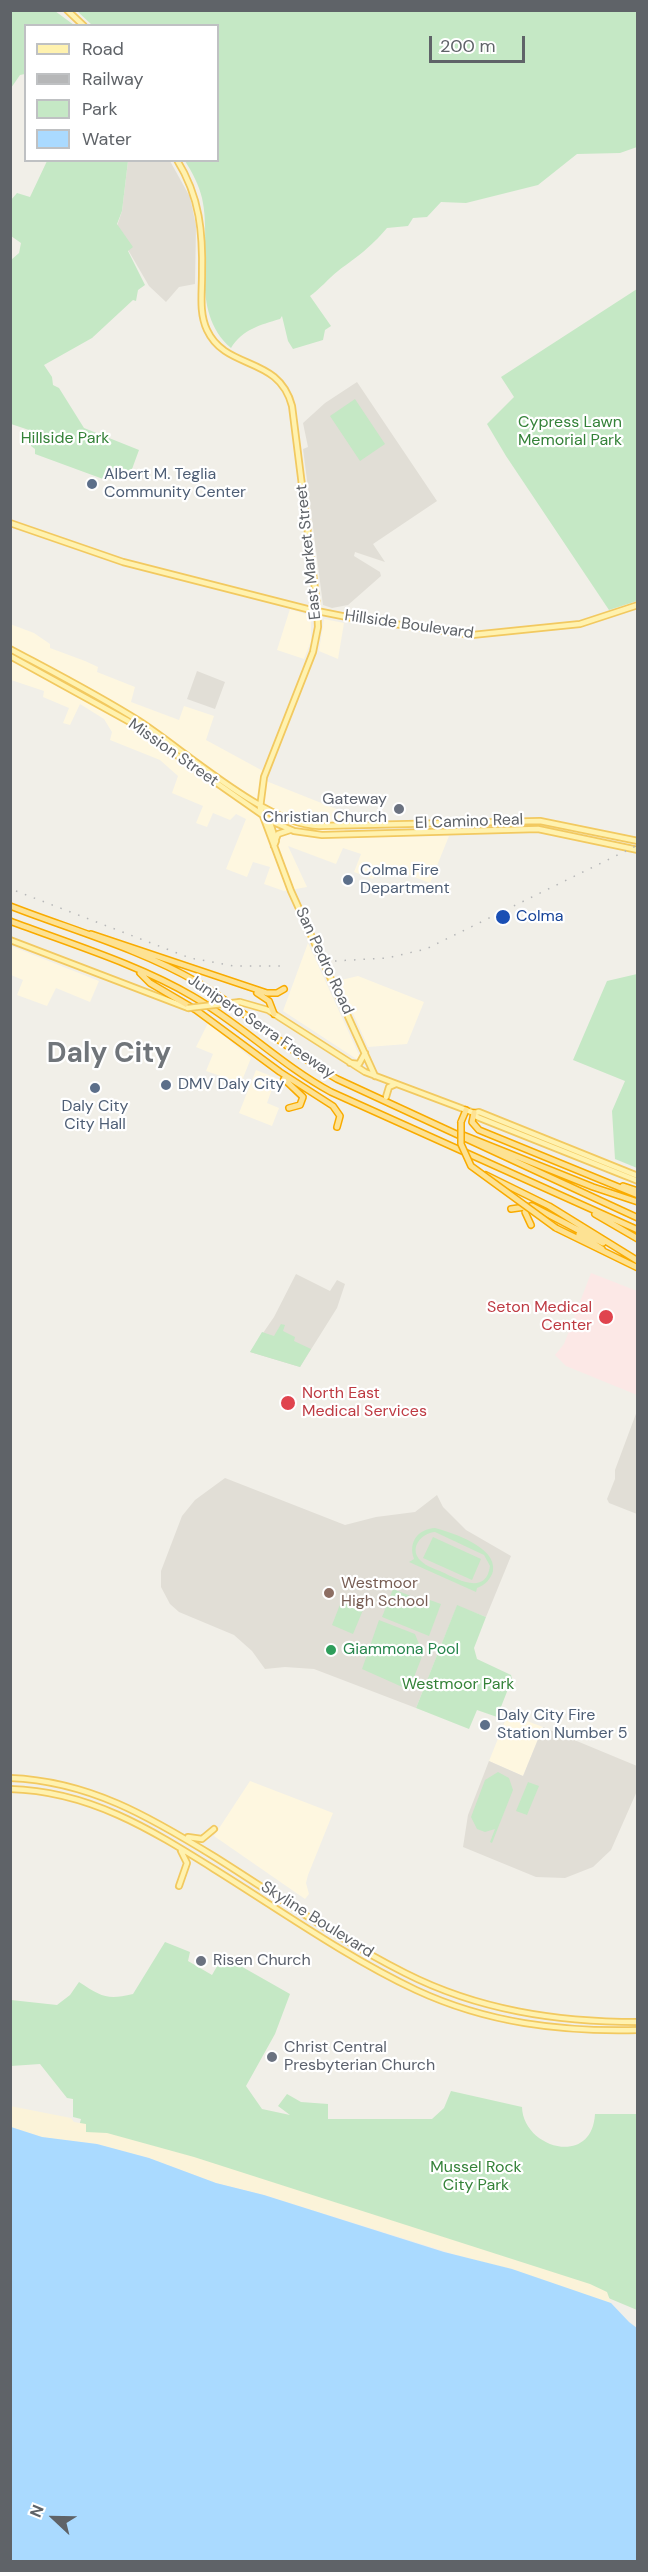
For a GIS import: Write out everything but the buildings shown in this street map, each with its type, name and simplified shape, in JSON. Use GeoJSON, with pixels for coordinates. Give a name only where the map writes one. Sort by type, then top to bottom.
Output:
{"type":"FeatureCollection","features":[{"type":"Feature","properties":{"kind":"highway","name":"Junipero Serra Freeway"},"geometry":{"type":"LineString","coordinates":[[10,905],[190,978],[325,1072],[638,1218]]}},
{"type":"Feature","properties":{"kind":"highway","name":"Junipero Serra Freeway"},"geometry":{"type":"LineString","coordinates":[[10,921],[138,971],[199,1000],[295,1070],[331,1092],[638,1230]]}},
{"type":"Feature","properties":{"kind":"highway"},"geometry":{"type":"LineString","coordinates":[[62,926],[127,944],[229,982],[265,998],[272,1005],[274,1014]]}},
{"type":"Feature","properties":{"kind":"highway"},"geometry":{"type":"LineString","coordinates":[[138,971],[150,982],[183,1001],[238,1042],[301,1093],[301,1104],[290,1108]]}},
{"type":"Feature","properties":{"kind":"highway"},"geometry":{"type":"LineString","coordinates":[[229,982],[272,994],[284,989]]}},
{"type":"Feature","properties":{"kind":"highway"},"geometry":{"type":"LineString","coordinates":[[238,1042],[335,1107],[340,1116],[337,1127]]}},
{"type":"Feature","properties":{"kind":"highway"},"geometry":{"type":"LineString","coordinates":[[466,1110],[461,1122],[460,1140],[465,1156],[478,1173],[556,1228],[638,1268]]}},
{"type":"Feature","properties":{"kind":"highway"},"geometry":{"type":"LineString","coordinates":[[474,1113],[472,1121],[477,1128],[638,1193]]}},
{"type":"Feature","properties":{"kind":"highway"},"geometry":{"type":"LineString","coordinates":[[432,1123],[593,1187],[638,1202]]}},
{"type":"Feature","properties":{"kind":"highway"},"geometry":{"type":"LineString","coordinates":[[465,1156],[483,1173],[572,1220],[629,1256]]}},
{"type":"Feature","properties":{"kind":"highway"},"geometry":{"type":"LineString","coordinates":[[511,1209],[526,1205],[535,1207],[638,1261]]}},
{"type":"Feature","properties":{"kind":"highway"},"geometry":{"type":"LineString","coordinates":[[531,1225],[526,1211],[529,1207],[535,1207]]}},
{"type":"Feature","properties":{"kind":"highway"},"geometry":{"type":"LineString","coordinates":[[586,1208],[610,1225],[638,1239]]}},
{"type":"Feature","properties":{"kind":"highway"},"geometry":{"type":"LineString","coordinates":[[547,1213],[621,1260]]}},
{"type":"Feature","properties":{"kind":"main road"},"geometry":{"type":"LineString","coordinates":[[67,10],[82,24]]}},
{"type":"Feature","properties":{"kind":"main road","name":"East Market Street"},"geometry":{"type":"LineString","coordinates":[[178,162],[193,190],[201,225],[201,305],[205,326],[222,350],[267,370],[282,384],[292,406],[317,611],[317,634],[313,652],[264,777],[260,805]]}},
{"type":"Feature","properties":{"kind":"main road","name":"Hillside Boulevard"},"geometry":{"type":"LineString","coordinates":[[10,523],[123,562],[317,611],[352,618],[482,635],[586,623],[638,605]]}},
{"type":"Feature","properties":{"kind":"main road","name":"Mission Street"},"geometry":{"type":"LineString","coordinates":[[10,649],[137,720],[260,805]]}},
{"type":"Feature","properties":{"kind":"main road","name":"Mission Street"},"geometry":{"type":"LineString","coordinates":[[10,656],[134,725],[268,819],[291,830],[315,835],[339,835]]}},
{"type":"Feature","properties":{"kind":"main road"},"geometry":{"type":"LineString","coordinates":[[260,805],[276,839]]}},
{"type":"Feature","properties":{"kind":"main road","name":"El Camino Real"},"geometry":{"type":"LineString","coordinates":[[260,805],[298,824],[323,826],[544,821],[638,841]]}},
{"type":"Feature","properties":{"kind":"main road","name":"San Pedro Road"},"geometry":{"type":"LineString","coordinates":[[260,805],[261,814],[302,915],[375,1076]]}},
{"type":"Feature","properties":{"kind":"main road"},"geometry":{"type":"LineString","coordinates":[[274,846],[278,834],[291,830]]}},
{"type":"Feature","properties":{"kind":"main road","name":"El Camino Real"},"geometry":{"type":"LineString","coordinates":[[339,835],[542,830],[638,850]]}},
{"type":"Feature","properties":{"kind":"main road"},"geometry":{"type":"LineString","coordinates":[[10,940],[188,1008],[240,1002],[258,1005],[350,1064],[375,1076],[474,1113],[479,1112],[638,1176]]}},
{"type":"Feature","properties":{"kind":"main road"},"geometry":{"type":"LineString","coordinates":[[350,1064],[359,1064],[365,1050]]}},
{"type":"Feature","properties":{"kind":"main road"},"geometry":{"type":"LineString","coordinates":[[386,1097],[387,1089],[396,1084]]}},
{"type":"Feature","properties":{"kind":"main road"},"geometry":{"type":"LineString","coordinates":[[474,1113],[477,1117],[638,1181]]}},
{"type":"Feature","properties":{"kind":"main road"},"geometry":{"type":"LineString","coordinates":[[578,1157],[584,1154]]}},
{"type":"Feature","properties":{"kind":"main road","name":"Skyline Boulevard"},"geometry":{"type":"LineString","coordinates":[[10,1778],[57,1783],[99,1794],[139,1811],[380,1959],[438,1988],[478,2003],[528,2014],[570,2019],[638,2022]]}},
{"type":"Feature","properties":{"kind":"main road","name":"Skyline Boulevard"},"geometry":{"type":"LineString","coordinates":[[10,1789],[57,1794],[92,1803],[125,1816],[167,1839],[377,1970],[438,2000],[485,2015],[534,2026],[577,2030],[638,2030]]}},
{"type":"Feature","properties":{"kind":"main road"},"geometry":{"type":"LineString","coordinates":[[176,1833],[200,1839],[214,1829]]}},
{"type":"Feature","properties":{"kind":"main road"},"geometry":{"type":"LineString","coordinates":[[167,1839],[186,1858],[186,1867],[179,1886]]}},
{"type":"Feature","properties":{"kind":"shaded area"},"geometry":{"type":"Polygon","coordinates":[[[128,162],[171,162],[190,197],[196,226],[195,284],[179,287],[166,302],[149,286],[116,229],[122,211],[128,162]]]}},
{"type":"Feature","properties":{"kind":"shaded area"},"geometry":{"type":"Polygon","coordinates":[[[357,382],[437,501],[373,544],[385,562],[355,552],[354,556],[380,572],[381,576],[348,605],[332,608],[323,605],[303,449],[308,447],[303,423],[325,403],[357,382]]]}},
{"type":"Feature","properties":{"kind":"shaded area"},"geometry":{"type":"Polygon","coordinates":[[[290,609],[311,616],[311,641],[304,659],[277,650],[290,609]]]}},
{"type":"Feature","properties":{"kind":"shaded area"},"geometry":{"type":"Polygon","coordinates":[[[324,619],[344,623],[338,659],[319,651],[324,619]]]}},
{"type":"Feature","properties":{"kind":"shaded area"},"geometry":{"type":"Polygon","coordinates":[[[10,624],[34,633],[50,644],[50,648],[98,667],[97,672],[135,687],[131,702],[179,720],[184,706],[214,716],[206,740],[263,771],[261,779],[344,812],[345,837],[449,836],[430,883],[380,864],[373,879],[354,872],[361,854],[343,848],[336,864],[288,846],[307,887],[284,891],[264,884],[270,867],[253,862],[247,877],[226,869],[246,819],[236,814],[230,820],[213,813],[207,827],[196,823],[203,806],[172,793],[178,776],[160,760],[110,740],[112,732],[104,719],[80,704],[70,725],[63,723],[69,708],[43,697],[44,691],[11,680],[10,624]]]}},
{"type":"Feature","properties":{"kind":"shaded area"},"geometry":{"type":"Polygon","coordinates":[[[197,671],[225,682],[215,709],[187,699],[197,671]]]}},
{"type":"Feature","properties":{"kind":"shaded area"},"geometry":{"type":"Polygon","coordinates":[[[308,943],[360,1057],[358,1060],[283,1011],[308,943]]]}},
{"type":"Feature","properties":{"kind":"shaded area"},"geometry":{"type":"Polygon","coordinates":[[[11,946],[99,981],[90,1002],[56,988],[47,1006],[17,995],[23,980],[11,975],[11,946]]]}},
{"type":"Feature","properties":{"kind":"shaded area"},"geometry":{"type":"Polygon","coordinates":[[[358,976],[424,1002],[407,1044],[368,1047],[340,984],[341,980],[358,976]]]}},
{"type":"Feature","properties":{"kind":"shaded area"},"geometry":{"type":"Polygon","coordinates":[[[208,1023],[251,1058],[241,1083],[206,1071],[213,1054],[196,1047],[208,1023]]]}},
{"type":"Feature","properties":{"kind":"shaded area"},"geometry":{"type":"Polygon","coordinates":[[[256,1070],[276,1078],[267,1103],[279,1108],[272,1126],[239,1113],[256,1070]]]}},
{"type":"Feature","properties":{"kind":"shaded area","name":"Seton Medical Center"},"geometry":{"type":"Polygon","coordinates":[[[591,1273],[637,1291],[637,1395],[566,1366],[555,1355],[564,1344],[591,1273]]]}},
{"type":"Feature","properties":{"kind":"shaded area"},"geometry":{"type":"Polygon","coordinates":[[[296,1274],[330,1291],[337,1280],[345,1284],[337,1308],[300,1367],[250,1352],[274,1317],[296,1274]]]}},
{"type":"Feature","properties":{"kind":"shaded area"},"geometry":{"type":"Polygon","coordinates":[[[637,1411],[638,1514],[609,1503],[607,1499],[637,1411]]]}},
{"type":"Feature","properties":{"kind":"shaded area","name":"Westmoor High School"},"geometry":{"type":"Polygon","coordinates":[[[225,1478],[345,1525],[376,1517],[415,1512],[437,1495],[443,1507],[466,1530],[511,1556],[486,1617],[457,1606],[416,1708],[314,1669],[285,1667],[265,1669],[252,1651],[234,1635],[179,1612],[170,1604],[161,1587],[161,1571],[182,1516],[195,1500],[225,1478]]]}},
{"type":"Feature","properties":{"kind":"shaded area"},"geometry":{"type":"Polygon","coordinates":[[[511,1715],[543,1727],[523,1776],[489,1761],[507,1716],[511,1715]]]}},
{"type":"Feature","properties":{"kind":"shaded area"},"geometry":{"type":"Polygon","coordinates":[[[543,1727],[637,1766],[637,1791],[611,1850],[593,1867],[565,1878],[536,1877],[463,1847],[468,1815],[489,1761],[523,1776],[543,1727]]]}},
{"type":"Feature","properties":{"kind":"shaded area"},"geometry":{"type":"Polygon","coordinates":[[[250,1781],[333,1813],[308,1875],[306,1883],[309,1894],[305,1899],[214,1836],[250,1781]]]}},
{"type":"Feature","properties":{"kind":"green space"},"geometry":{"type":"Polygon","coordinates":[[[11,10],[55,11],[73,24],[24,24],[24,74],[20,75],[11,88],[11,10]]]}},
{"type":"Feature","properties":{"kind":"green space"},"geometry":{"type":"Polygon","coordinates":[[[77,11],[637,11],[637,147],[620,153],[577,154],[538,185],[466,203],[441,202],[427,217],[413,218],[408,226],[387,228],[369,247],[310,296],[331,326],[325,330],[323,340],[293,349],[288,341],[282,316],[280,319],[247,332],[231,348],[218,333],[210,316],[204,278],[205,217],[202,198],[186,162],[219,162],[219,24],[91,24],[77,11]]]}},
{"type":"Feature","properties":{"kind":"green space","name":"Hillside Park"},"geometry":{"type":"Polygon","coordinates":[[[47,162],[128,162],[122,211],[117,224],[133,247],[128,251],[145,285],[138,290],[136,301],[133,300],[92,338],[44,365],[52,377],[53,385],[59,388],[84,428],[139,450],[128,480],[106,473],[103,479],[35,454],[35,449],[31,446],[35,432],[11,424],[11,260],[19,253],[21,243],[11,236],[11,200],[17,193],[30,197],[47,162]]]}},
{"type":"Feature","properties":{"kind":"green space","name":"Cypress Lawn Memorial Park"},"geometry":{"type":"Polygon","coordinates":[[[637,289],[637,601],[609,610],[487,424],[514,397],[501,377],[637,289]]]}},
{"type":"Feature","properties":{"kind":"green space"},"geometry":{"type":"Polygon","coordinates":[[[355,399],[385,444],[360,461],[330,416],[355,399]]]}},
{"type":"Feature","properties":{"kind":"green space"},"geometry":{"type":"Polygon","coordinates":[[[638,974],[637,1168],[615,1159],[612,1111],[625,1081],[573,1060],[607,981],[638,974]]]}},
{"type":"Feature","properties":{"kind":"green space"},"geometry":{"type":"Polygon","coordinates":[[[281,1324],[285,1325],[283,1331],[295,1337],[294,1341],[311,1349],[300,1367],[250,1352],[262,1332],[274,1336],[281,1324]]]}},
{"type":"Feature","properties":{"kind":"green space"},"geometry":{"type":"Polygon","coordinates":[[[435,1528],[462,1537],[488,1555],[493,1571],[476,1592],[409,1562],[414,1559],[412,1547],[416,1538],[429,1529],[435,1528]],[[435,1532],[421,1538],[416,1547],[417,1556],[425,1564],[470,1583],[483,1581],[487,1575],[490,1566],[484,1555],[435,1532]]]}},
{"type":"Feature","properties":{"kind":"green space"},"geometry":{"type":"Polygon","coordinates":[[[433,1537],[481,1559],[472,1580],[423,1558],[433,1537]]]}},
{"type":"Feature","properties":{"kind":"green space"},"geometry":{"type":"Polygon","coordinates":[[[393,1589],[426,1602],[427,1599],[441,1604],[429,1636],[382,1617],[393,1589]]]}},
{"type":"Feature","properties":{"kind":"green space"},"geometry":{"type":"Polygon","coordinates":[[[341,1602],[363,1610],[353,1634],[332,1625],[341,1602]]]}},
{"type":"Feature","properties":{"kind":"green space","name":"Westmoor Park"},"geometry":{"type":"Polygon","coordinates":[[[457,1605],[486,1617],[474,1648],[477,1659],[511,1675],[512,1679],[497,1717],[477,1710],[469,1729],[416,1708],[457,1605]]]}},
{"type":"Feature","properties":{"kind":"green space"},"geometry":{"type":"Polygon","coordinates":[[[379,1620],[415,1634],[423,1654],[409,1690],[362,1669],[379,1620]]]}},
{"type":"Feature","properties":{"kind":"green space"},"geometry":{"type":"Polygon","coordinates":[[[498,1772],[509,1778],[513,1790],[492,1843],[490,1842],[495,1829],[485,1832],[477,1829],[471,1817],[485,1780],[498,1772]]]}},
{"type":"Feature","properties":{"kind":"green space"},"geometry":{"type":"Polygon","coordinates":[[[528,1782],[539,1786],[527,1815],[516,1811],[528,1782]]]}},
{"type":"Feature","properties":{"kind":"green space","name":"Mussel Rock City Park"},"geometry":{"type":"Polygon","coordinates":[[[165,1942],[190,1952],[188,1961],[212,1975],[223,1956],[290,1994],[275,2034],[246,2086],[262,2109],[290,2115],[278,2106],[287,2094],[301,2102],[328,2104],[328,2119],[432,2119],[444,2108],[451,2091],[522,2107],[525,2121],[533,2133],[558,2146],[571,2146],[582,2141],[591,2131],[595,2114],[637,2114],[637,2310],[544,2271],[77,2133],[81,2119],[73,2117],[73,2099],[67,2098],[40,2064],[11,2066],[10,1992],[11,2000],[57,2005],[70,1995],[79,1982],[105,1996],[117,1997],[133,1994],[165,1942]]]}},
{"type":"Feature","properties":{"kind":"sand"},"geometry":{"type":"Polygon","coordinates":[[[10,2106],[71,2118],[74,2122],[86,2124],[86,2132],[107,2133],[194,2157],[590,2284],[607,2292],[611,2303],[264,2195],[216,2183],[149,2158],[97,2144],[42,2137],[11,2127],[10,2106]]]}},
{"type":"Feature","properties":{"kind":"water"},"geometry":{"type":"Polygon","coordinates":[[[11,2127],[42,2137],[97,2144],[149,2158],[216,2183],[264,2195],[444,2252],[512,2269],[611,2303],[637,2328],[637,2561],[11,2561],[11,2127]]]}},
{"type":"Feature","properties":{"kind":"railway"},"geometry":{"type":"LineString","coordinates":[[335,961],[387,958],[426,949],[638,845]]}},
{"type":"Feature","properties":{"kind":"railway"},"geometry":{"type":"LineString","coordinates":[[16,891],[190,958],[234,966],[284,966]]}},
{"type":"Feature","properties":{"kind":"place","name":"Albert M. Teglia Community Center"},"geometry":{"type":"Point","coordinates":[92,484]}},
{"type":"Feature","properties":{"kind":"place","name":"Gateway Christian Church"},"geometry":{"type":"Point","coordinates":[399,809]}},
{"type":"Feature","properties":{"kind":"place","name":"Colma Fire Department"},"geometry":{"type":"Point","coordinates":[348,880]}},
{"type":"Feature","properties":{"kind":"place","name":"Colma"},"geometry":{"type":"Point","coordinates":[503,917]}},
{"type":"Feature","properties":{"kind":"place","name":"DMV Daly City"},"geometry":{"type":"Point","coordinates":[166,1085]}},
{"type":"Feature","properties":{"kind":"place","name":"Daly City City Hall"},"geometry":{"type":"Point","coordinates":[95,1088]}},
{"type":"Feature","properties":{"kind":"place","name":"Seton Medical Center"},"geometry":{"type":"Point","coordinates":[606,1317]}},
{"type":"Feature","properties":{"kind":"place","name":"North East Medical Services"},"geometry":{"type":"Point","coordinates":[288,1403]}},
{"type":"Feature","properties":{"kind":"place","name":"Westmoor High School"},"geometry":{"type":"Point","coordinates":[329,1593]}},
{"type":"Feature","properties":{"kind":"place","name":"Giammona Pool"},"geometry":{"type":"Point","coordinates":[331,1650]}},
{"type":"Feature","properties":{"kind":"place","name":"Daly City Fire Station Number 5"},"geometry":{"type":"Point","coordinates":[485,1725]}},
{"type":"Feature","properties":{"kind":"place","name":"Risen Church"},"geometry":{"type":"Point","coordinates":[201,1961]}},
{"type":"Feature","properties":{"kind":"place","name":"Christ Central Presbyterian Church"},"geometry":{"type":"Point","coordinates":[272,2057]}},
{"type":"Feature","properties":{"kind":"district","name":"Daly City"},"geometry":{"type":"Point","coordinates":[109,1055]}}]}
